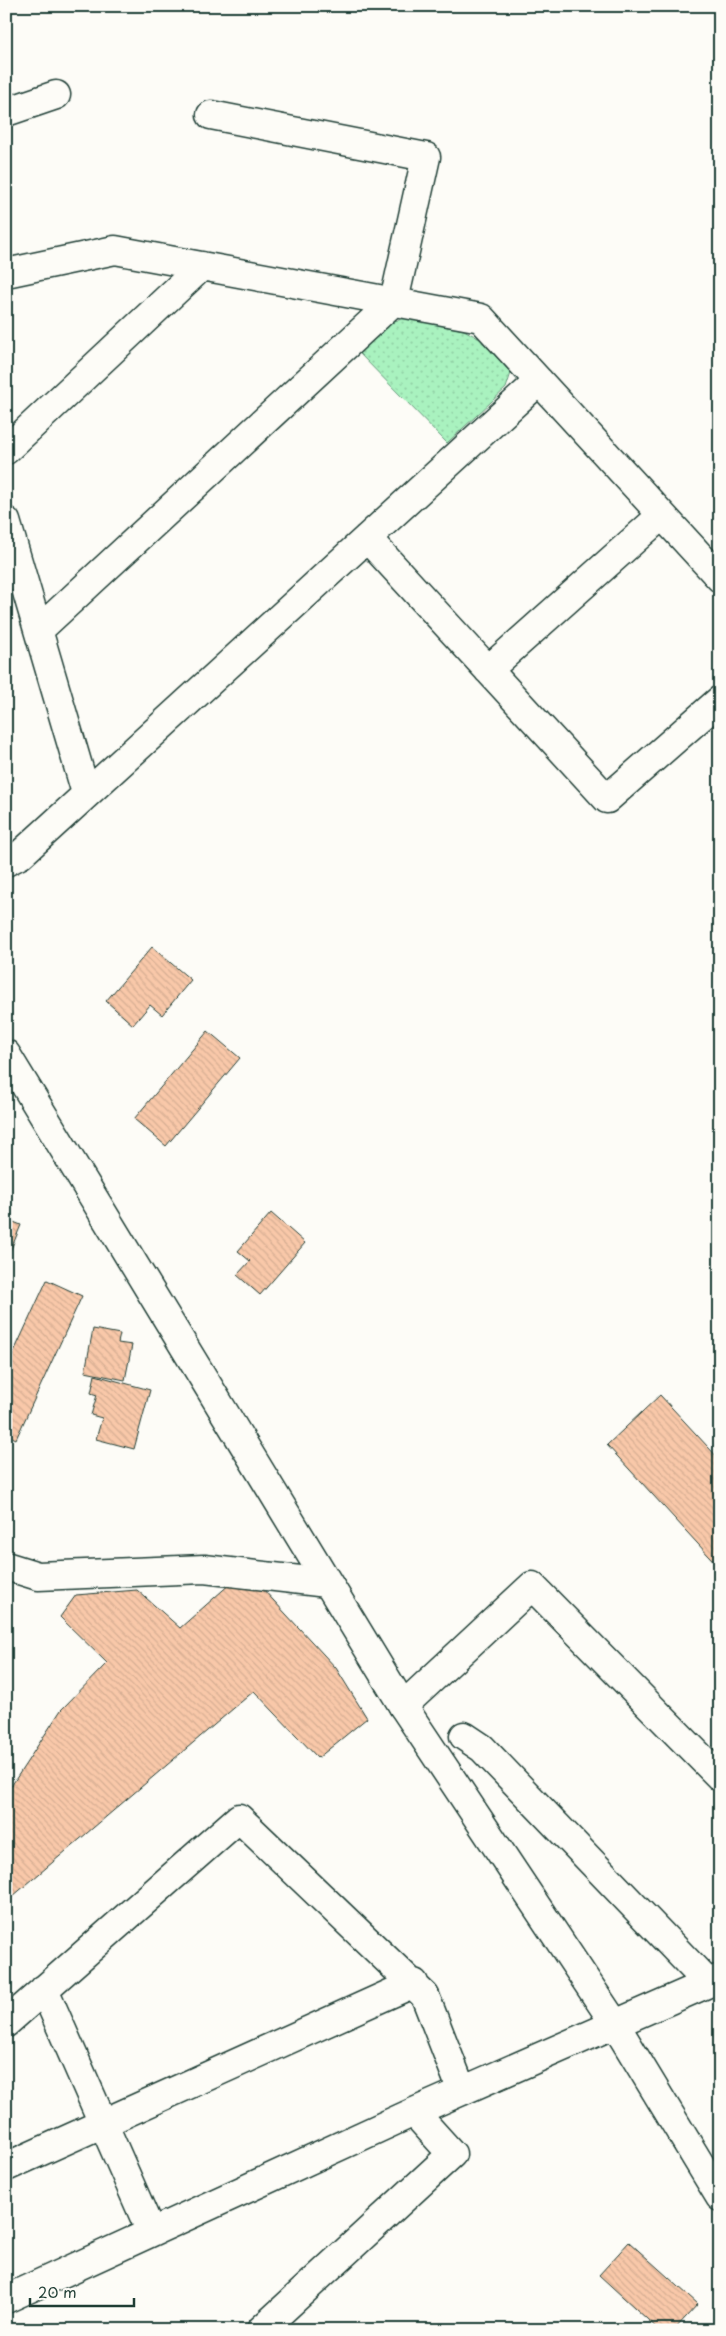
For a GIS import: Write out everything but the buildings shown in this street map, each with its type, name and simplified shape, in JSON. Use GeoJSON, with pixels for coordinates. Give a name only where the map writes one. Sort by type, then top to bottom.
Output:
{"type":"FeatureCollection","features":[{"type":"Feature","properties":{"kind":"street"},"geometry":{"type":"LineString","coordinates":[[6,112],[56,95]]}},
{"type":"Feature","properties":{"kind":"street"},"geometry":{"type":"LineString","coordinates":[[40,629],[394,301],[426,157],[211,115]]}},
{"type":"Feature","properties":{"kind":"street"},"geometry":{"type":"LineString","coordinates":[[6,274],[115,250],[481,318],[720,578]]}},
{"type":"Feature","properties":{"kind":"street"},"geometry":{"type":"LineString","coordinates":[[6,450],[202,266]]}},
{"type":"Feature","properties":{"kind":"street"},"geometry":{"type":"LineString","coordinates":[[6,862],[20,855],[539,381]]}},
{"type":"Feature","properties":{"kind":"street"},"geometry":{"type":"LineString","coordinates":[[488,670],[662,515]]}},
{"type":"Feature","properties":{"kind":"street"},"geometry":{"type":"LineString","coordinates":[[6,521],[40,629],[86,794]]}},
{"type":"Feature","properties":{"kind":"street"},"geometry":{"type":"LineString","coordinates":[[367,538],[607,799],[720,700]]}},
{"type":"Feature","properties":{"kind":"street"},"geometry":{"type":"LineString","coordinates":[[6,1054],[403,1706],[615,2024],[720,2197]]}},
{"type":"Feature","properties":{"kind":"street"},"geometry":{"type":"LineString","coordinates":[[6,1566],[38,1576],[204,1570],[327,1583]]}},
{"type":"Feature","properties":{"kind":"street"},"geometry":{"type":"LineString","coordinates":[[403,1706],[532,1586],[720,1777]]}},
{"type":"Feature","properties":{"kind":"street"},"geometry":{"type":"LineString","coordinates":[[6,2298],[414,2112],[714,1981],[482,1748],[464,1736]]}},
{"type":"Feature","properties":{"kind":"street"},"geometry":{"type":"LineString","coordinates":[[6,2023],[239,1818],[414,1983],[425,1996],[462,2091]]}},
{"type":"Feature","properties":{"kind":"street"},"geometry":{"type":"LineString","coordinates":[[6,2167],[414,1983]]}},
{"type":"Feature","properties":{"kind":"street"},"geometry":{"type":"LineString","coordinates":[[44,1989],[151,2232]]}},
{"type":"Feature","properties":{"kind":"street"},"geometry":{"type":"LineString","coordinates":[[261,2330],[452,2154],[414,2112]]}},
{"type":"Feature","properties":{"kind":"green space"},"geometry":{"type":"Polygon","coordinates":[[[406,318],[464,330],[480,339],[511,373],[506,388],[447,443],[358,352],[390,322],[406,318]]]}}]}
